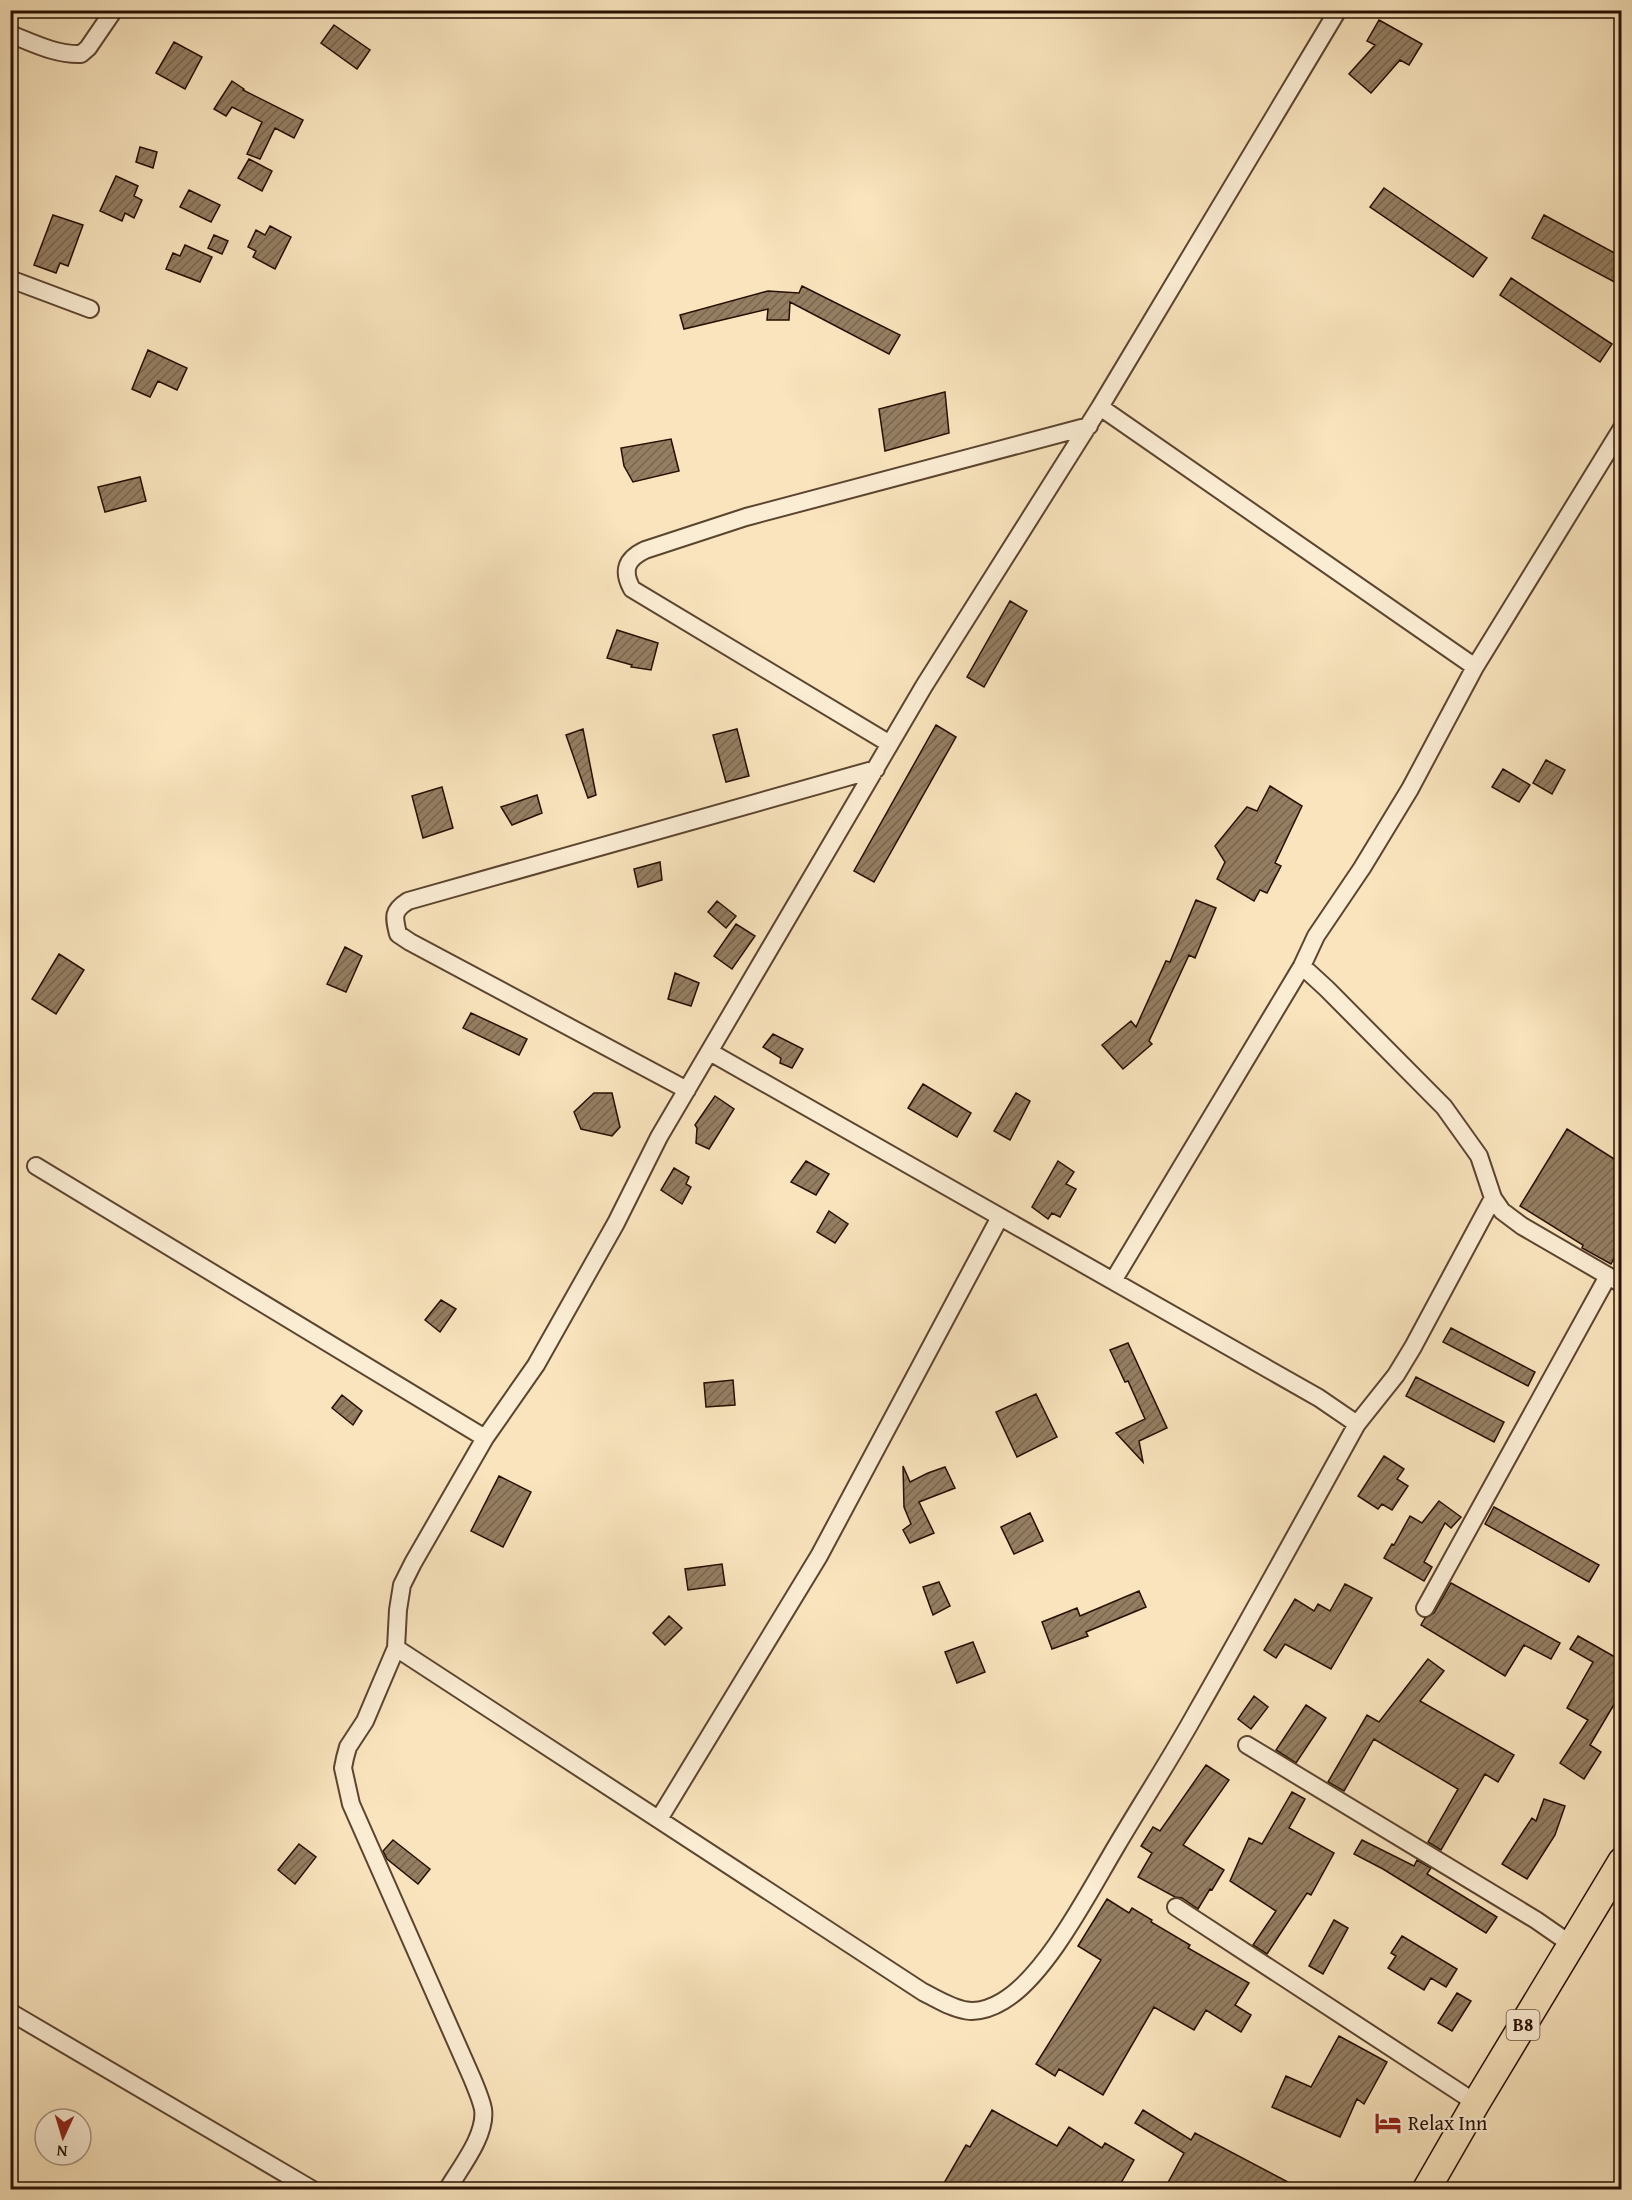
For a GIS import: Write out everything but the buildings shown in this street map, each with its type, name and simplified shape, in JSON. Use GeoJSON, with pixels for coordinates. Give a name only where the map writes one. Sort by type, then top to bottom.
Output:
{"type":"FeatureCollection","features":[{"type":"Feature","properties":{"kind":"highway","name":"B8"},"geometry":{"type":"LineString","coordinates":[[1426,2190],[1622,1861]]}},
{"type":"Feature","properties":{"kind":"street"},"geometry":{"type":"LineString","coordinates":[[10,34],[69,55],[81,54],[88,48],[114,10]]}},
{"type":"Feature","properties":{"kind":"street"},"geometry":{"type":"LineString","coordinates":[[447,2190],[480,2134],[483,2109],[472,2078],[351,1803],[343,1768],[348,1747],[365,1721],[396,1648],[402,1585],[484,1438],[536,1365],[616,1223],[659,1137],[924,686],[1089,426],[1338,10]]}},
{"type":"Feature","properties":{"kind":"street"},"geometry":{"type":"LineString","coordinates":[[10,279],[90,309]]}},
{"type":"Feature","properties":{"kind":"street"},"geometry":{"type":"LineString","coordinates":[[1100,407],[1475,667]]}},
{"type":"Feature","properties":{"kind":"street"},"geometry":{"type":"LineString","coordinates":[[890,744],[632,589],[626,579],[629,562],[636,554],[645,550],[746,517],[1089,426]]}},
{"type":"Feature","properties":{"kind":"street"},"geometry":{"type":"LineString","coordinates":[[1113,1281],[1302,966],[1316,936],[1362,868],[1410,789],[1475,667],[1622,428]]}},
{"type":"Feature","properties":{"kind":"street"},"geometry":{"type":"LineString","coordinates":[[687,1090],[410,942],[398,934],[395,915],[398,908],[408,901],[876,769]]}},
{"type":"Feature","properties":{"kind":"street"},"geometry":{"type":"LineString","coordinates":[[1302,966],[1444,1107],[1479,1156],[1492,1198],[1502,1211],[1522,1226],[1615,1280],[1425,1608]]}},
{"type":"Feature","properties":{"kind":"street"},"geometry":{"type":"LineString","coordinates":[[710,1052],[1318,1398],[1357,1424]]}},
{"type":"Feature","properties":{"kind":"street"},"geometry":{"type":"LineString","coordinates":[[36,1166],[484,1438]]}},
{"type":"Feature","properties":{"kind":"street"},"geometry":{"type":"LineString","coordinates":[[396,1648],[923,1992],[953,2007],[972,2012],[988,2009],[1005,2000],[1029,1979],[1057,1944],[1195,1715],[1357,1424],[1396,1375],[1413,1347],[1492,1198]]}},
{"type":"Feature","properties":{"kind":"street"},"geometry":{"type":"LineString","coordinates":[[659,1819],[819,1556],[1000,1217]]}},
{"type":"Feature","properties":{"kind":"street"},"geometry":{"type":"LineString","coordinates":[[1247,1745],[1536,1920],[1572,1945]]}},
{"type":"Feature","properties":{"kind":"street"},"geometry":{"type":"LineString","coordinates":[[1176,1907],[1476,2103]]}},
{"type":"Feature","properties":{"kind":"street"},"geometry":{"type":"LineString","coordinates":[[10,2012],[313,2190]]}},
{"type":"Feature","properties":{"kind":"place","name":"Relax Inn"},"geometry":{"type":"Point","coordinates":[1388,2123]}}]}
